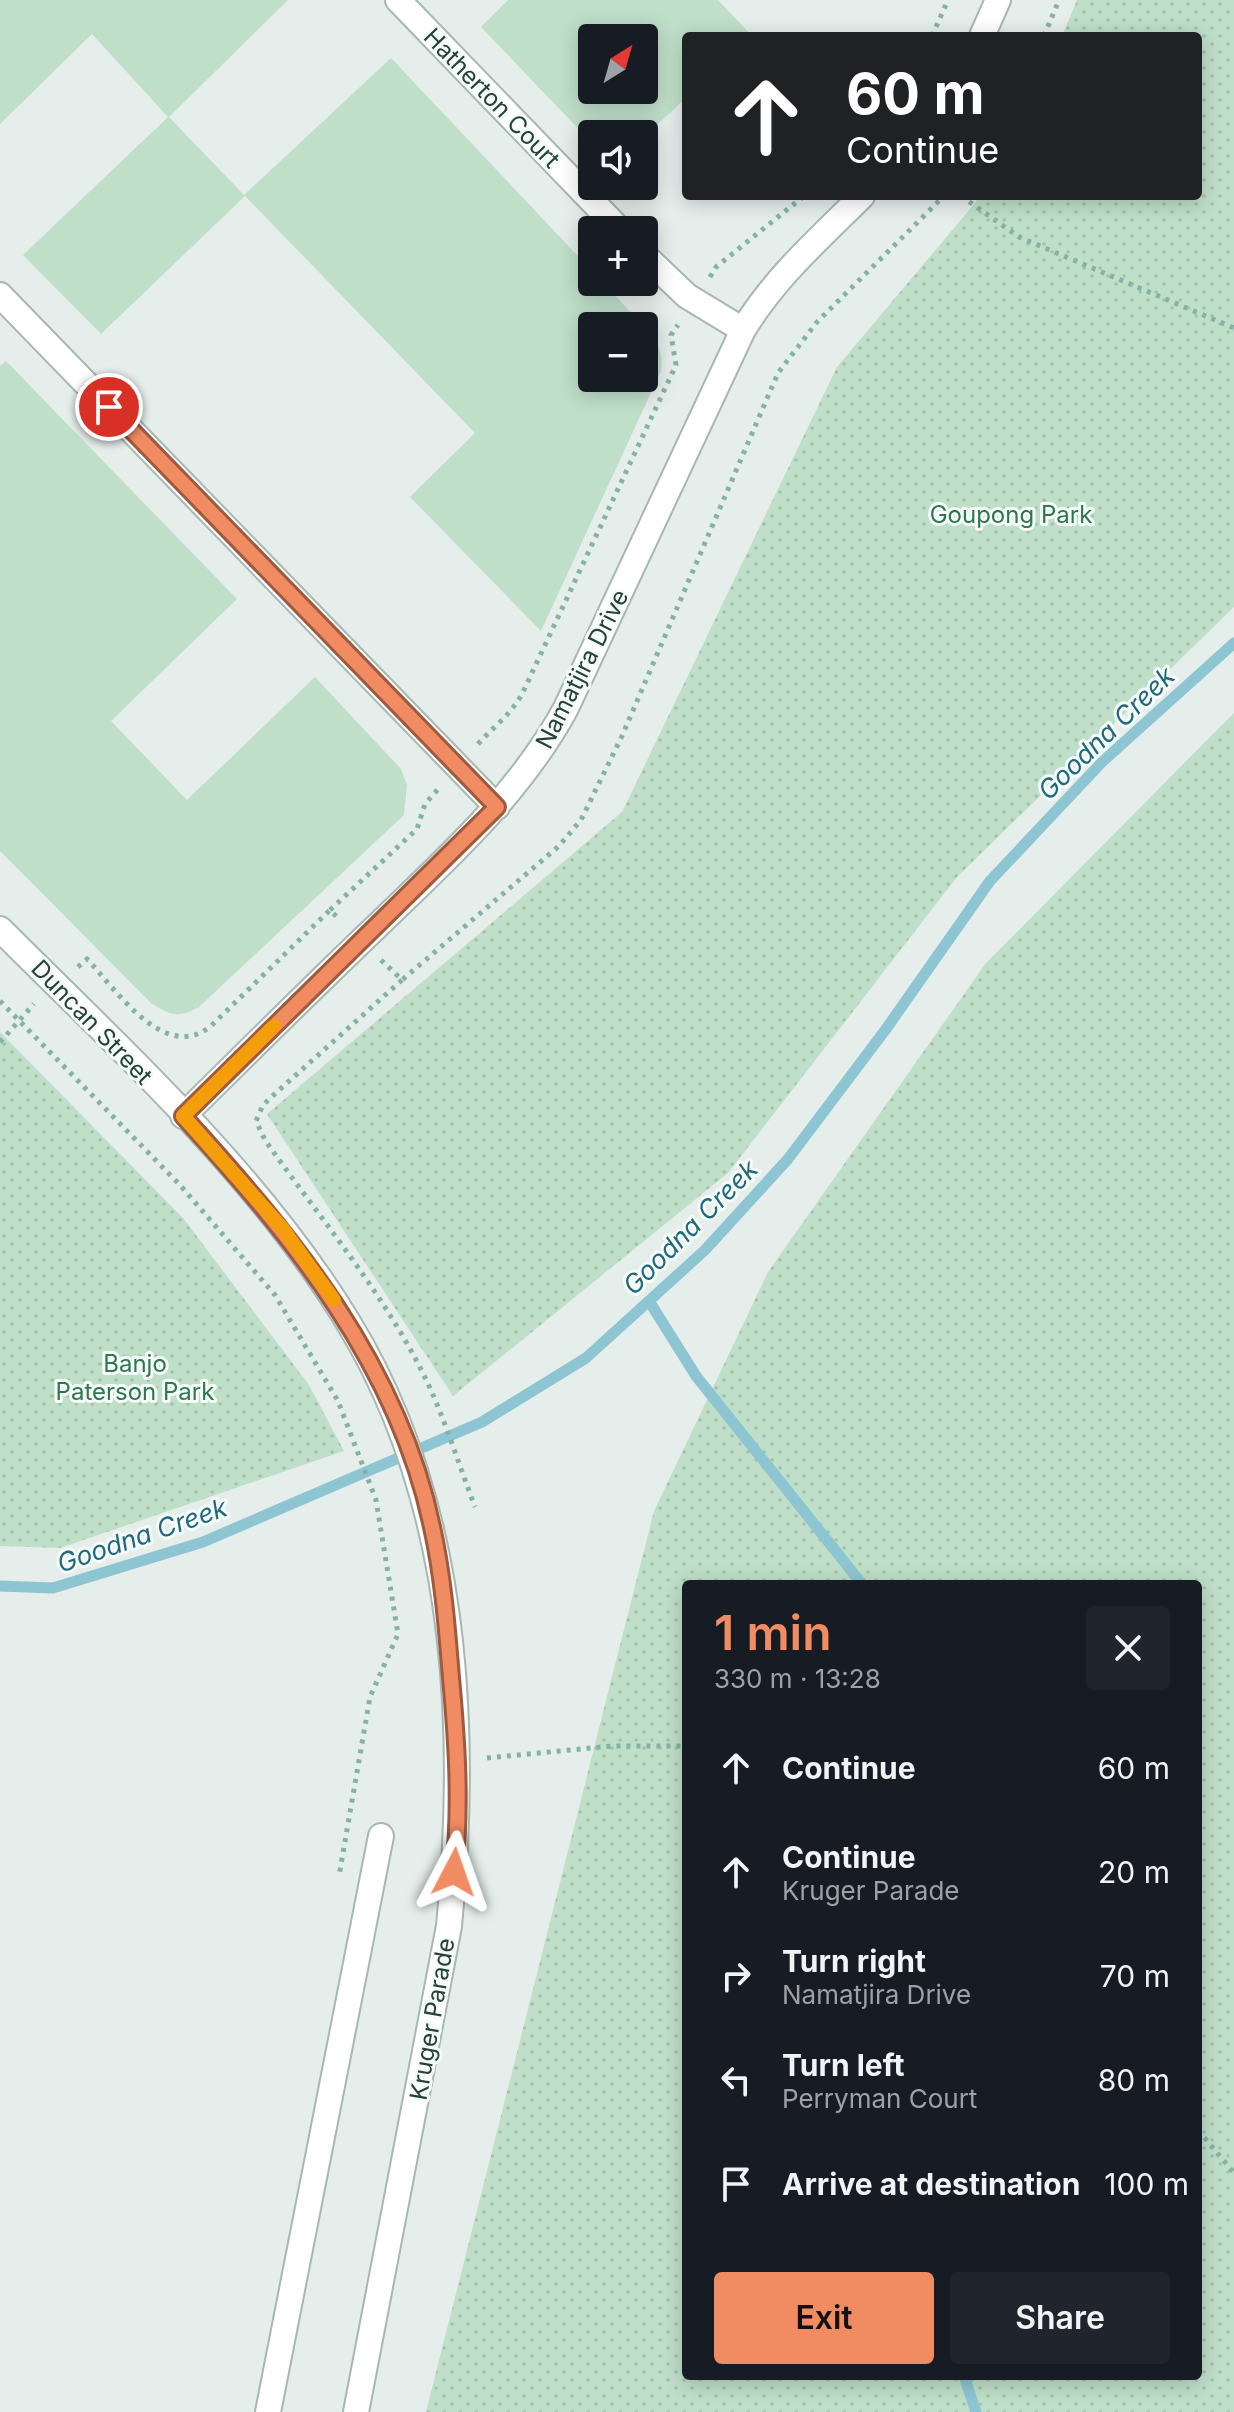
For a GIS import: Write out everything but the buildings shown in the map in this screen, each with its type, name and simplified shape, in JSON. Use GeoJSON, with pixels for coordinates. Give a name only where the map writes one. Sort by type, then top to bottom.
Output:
{"type":"FeatureCollection","features":[{"type":"Feature","properties":{"kind":"street","name":"Hatherton Court"},"geometry":{"type":"LineString","coordinates":[[398,0],[606,216]]}},
{"type":"Feature","properties":{"kind":"street"},"geometry":{"type":"LineString","coordinates":[[984,32],[998,0]]}},
{"type":"Feature","properties":{"kind":"street","name":"Namatjira Drive"},"geometry":{"type":"LineString","coordinates":[[183,1116],[497,807],[540,754],[566,708],[743,330],[763,296],[788,267],[858,200]]}},
{"type":"Feature","properties":{"kind":"street"},"geometry":{"type":"LineString","coordinates":[[658,268],[694,300],[743,330]]}},
{"type":"Feature","properties":{"kind":"street"},"geometry":{"type":"LineString","coordinates":[[0,295],[497,807]]}},
{"type":"Feature","properties":{"kind":"street","name":"Duncan Street"},"geometry":{"type":"LineString","coordinates":[[0,929],[183,1116]]}},
{"type":"Feature","properties":{"kind":"street","name":"Kruger Parade"},"geometry":{"type":"LineString","coordinates":[[183,1116],[252,1191],[311,1266],[348,1322],[394,1412],[432,1526],[448,1632],[458,1759],[457,1845],[449,1926],[356,2412]]}},
{"type":"Feature","properties":{"kind":"street"},"geometry":{"type":"LineString","coordinates":[[268,2412],[381,1836]]}},
{"type":"Feature","properties":{"kind":"path"},"geometry":{"type":"LineString","coordinates":[[934,32],[948,0]]}},
{"type":"Feature","properties":{"kind":"path"},"geometry":{"type":"LineString","coordinates":[[1046,32],[1059,0]]}},
{"type":"Feature","properties":{"kind":"path"},"geometry":{"type":"LineString","coordinates":[[0,1042],[19,1020],[87,959],[153,1026],[167,1035],[189,1037],[211,1026],[417,829],[425,804],[496,724],[513,712],[676,365],[671,335],[716,267],[799,200]]}},
{"type":"Feature","properties":{"kind":"path"},"geometry":{"type":"LineString","coordinates":[[475,1507],[433,1395],[365,1277],[265,1140],[256,1121],[263,1105],[278,1091],[559,846],[581,820],[622,736],[778,373],[817,322],[940,200]]}},
{"type":"Feature","properties":{"kind":"path"},"geometry":{"type":"LineString","coordinates":[[967,200],[1019,237],[1234,328]]}},
{"type":"Feature","properties":{"kind":"path"},"geometry":{"type":"LineString","coordinates":[[330,910],[402,980]]}},
{"type":"Feature","properties":{"kind":"path"},"geometry":{"type":"LineString","coordinates":[[0,1001],[180,1185],[275,1295],[338,1401],[365,1471],[376,1500],[398,1634],[370,1697],[338,1881]]}},
{"type":"Feature","properties":{"kind":"path"},"geometry":{"type":"LineString","coordinates":[[458,1759],[612,1746],[682,1746]]}},
{"type":"Feature","properties":{"kind":"path"},"geometry":{"type":"LineString","coordinates":[[1202,2135],[1234,2173]]}},
{"type":"Feature","properties":{"kind":"green space"},"geometry":{"type":"Polygon","coordinates":[[[0,0],[288,0],[169,117],[244,195],[391,58],[578,256],[578,296],[615,296],[631,312],[578,312],[578,392],[651,392],[541,631],[410,497],[475,433],[245,196],[101,334],[23,255],[168,117],[92,34],[0,124],[0,0]]]}},
{"type":"Feature","properties":{"kind":"green space"},"geometry":{"type":"Polygon","coordinates":[[[508,0],[718,0],[748,32],[682,32],[682,102],[658,124],[658,120],[578,120],[578,128],[481,27],[508,0]]]}},
{"type":"Feature","properties":{"kind":"green space","name":"Goupong Park"},"geometry":{"type":"Polygon","coordinates":[[[1077,0],[1234,0],[1234,607],[957,877],[728,1173],[453,1396],[267,1114],[622,812],[837,367],[978,200],[1202,200],[1202,32],[1064,32],[1077,0]]]}},
{"type":"Feature","properties":{"kind":"green space"},"geometry":{"type":"Polygon","coordinates":[[[658,346],[662,364],[658,378],[658,346]]]}},
{"type":"Feature","properties":{"kind":"green space"},"geometry":{"type":"Polygon","coordinates":[[[6,361],[237,599],[111,721],[187,800],[315,677],[401,769],[407,785],[404,815],[199,1007],[185,1013],[169,1013],[151,1003],[0,851],[0,366],[6,361]]]}},
{"type":"Feature","properties":{"kind":"green space"},"geometry":{"type":"Polygon","coordinates":[[[1234,713],[1234,2412],[426,2412],[654,1511],[768,1272],[986,963],[1234,713]]]}},
{"type":"Feature","properties":{"kind":"green space","name":"Banjo Paterson Park"},"geometry":{"type":"Polygon","coordinates":[[[0,1032],[183,1218],[309,1385],[344,1451],[60,1548],[0,1546],[0,1032]]]}},
{"type":"Feature","properties":{"kind":"waterway","name":"Goodna Creek"},"geometry":{"type":"LineString","coordinates":[[0,1586],[53,1588],[203,1542],[482,1422],[586,1358],[705,1250],[788,1159],[886,1029],[990,881],[1102,762],[1234,643]]}},
{"type":"Feature","properties":{"kind":"waterway"},"geometry":{"type":"LineString","coordinates":[[649,1301],[696,1376],[859,1580]]}},
{"type":"Feature","properties":{"kind":"waterway"},"geometry":{"type":"LineString","coordinates":[[965,2380],[976,2412]]}},
{"type":"Feature","properties":{"kind":"slow traffic"},"geometry":{"type":"LineString","coordinates":[[274,1026],[183,1116],[252,1191],[334,1300]]}},
{"type":"Feature","properties":{"kind":"route"},"geometry":{"type":"LineString","coordinates":[[109,407],[497,807],[183,1116],[252,1191],[311,1266],[348,1322],[394,1412],[432,1526],[448,1632],[459,1780],[454,1872]]}}]}
